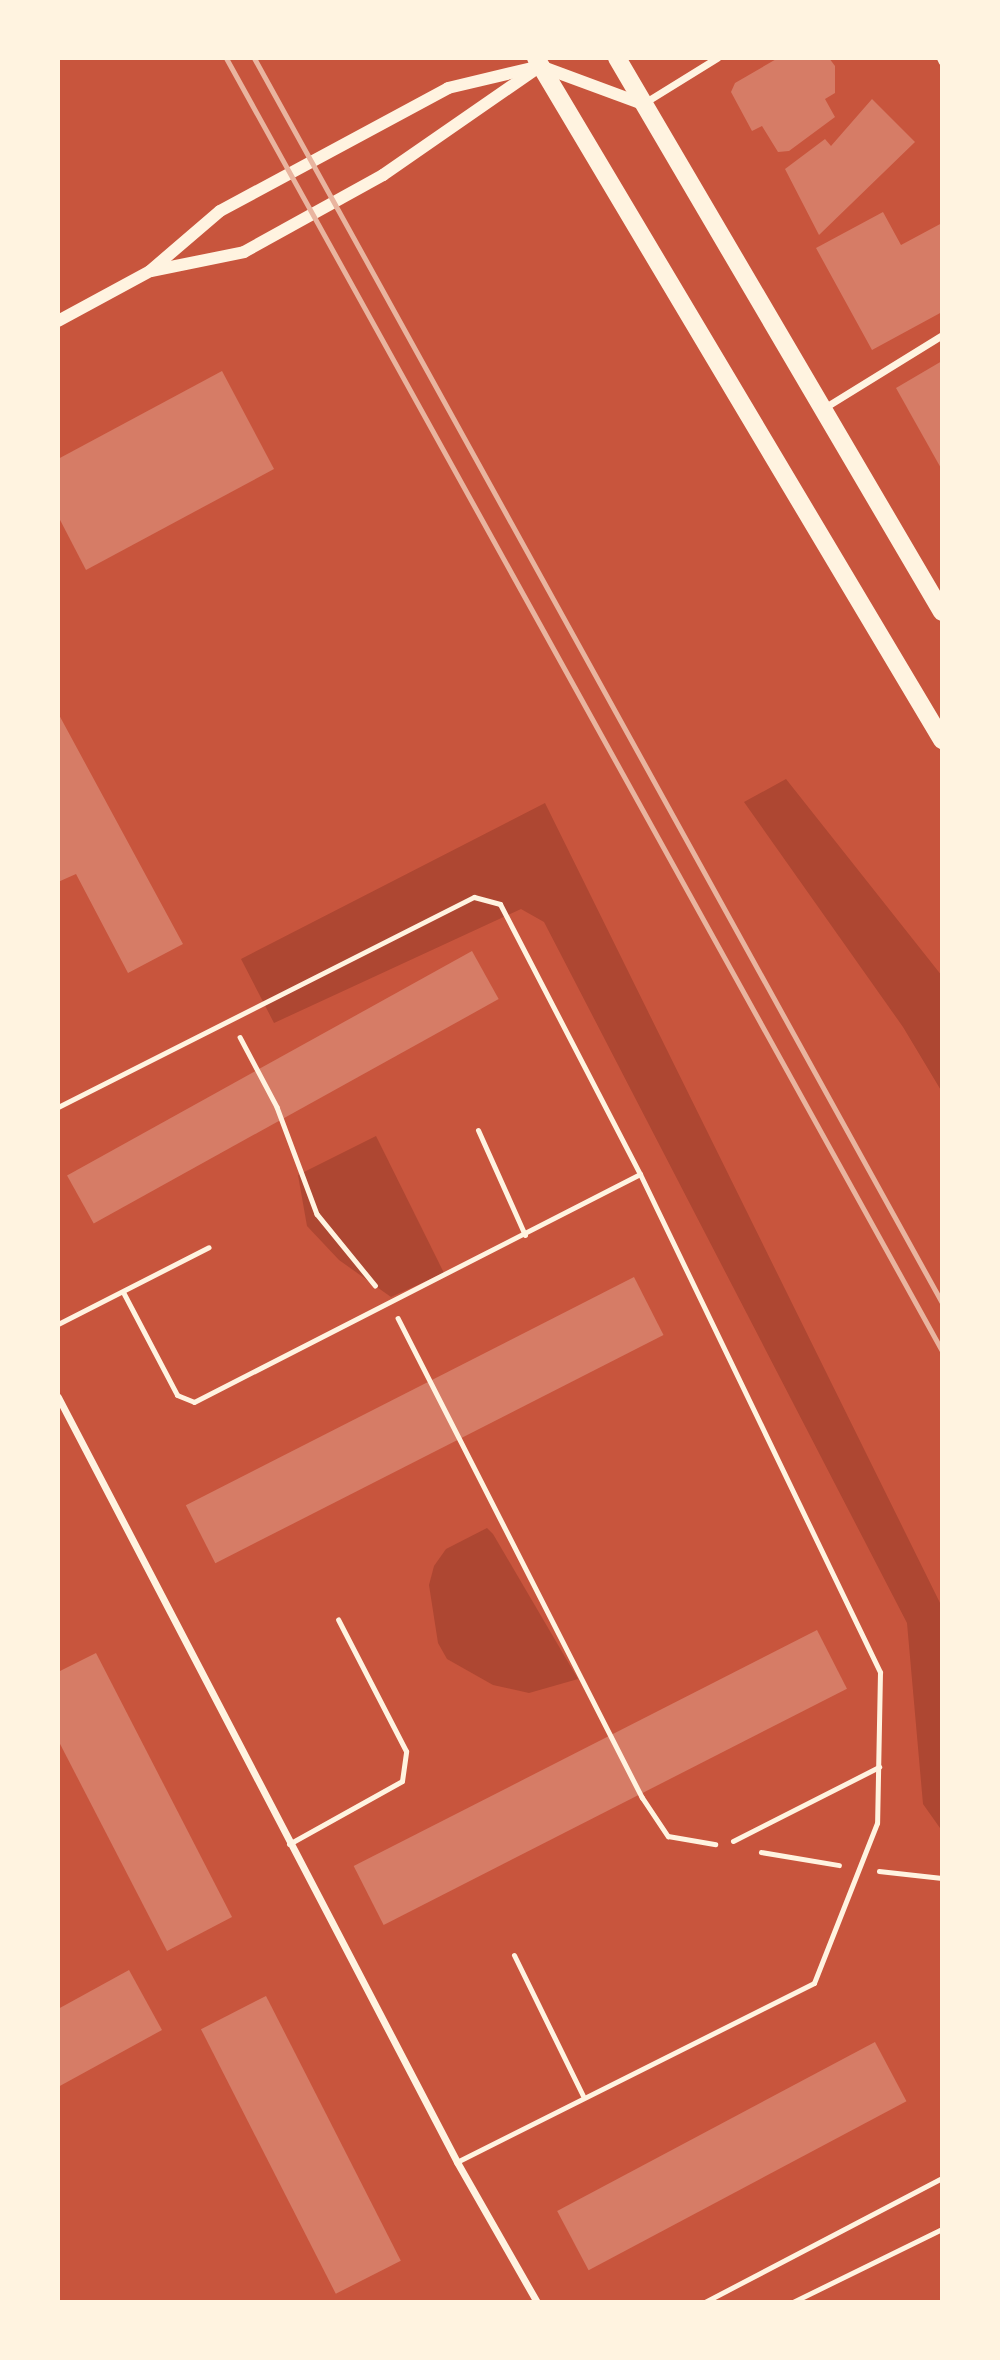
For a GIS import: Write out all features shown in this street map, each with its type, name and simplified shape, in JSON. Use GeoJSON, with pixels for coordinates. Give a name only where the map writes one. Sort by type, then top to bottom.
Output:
{"type":"FeatureCollection","features":[{"type":"Feature","properties":{"kind":"main road"},"geometry":{"type":"LineString","coordinates":[[617,58],[820,410],[942,612]]}},
{"type":"Feature","properties":{"kind":"main road"},"geometry":{"type":"LineString","coordinates":[[538,62],[942,740]]}},
{"type":"Feature","properties":{"kind":"street"},"geometry":{"type":"LineString","coordinates":[[58,321],[150,271],[220,211],[448,88],[538,62],[643,104],[717,58]]}},
{"type":"Feature","properties":{"kind":"street"},"geometry":{"type":"LineString","coordinates":[[150,271],[244,253],[383,175],[538,62]]}},
{"type":"Feature","properties":{"kind":"street"},"geometry":{"type":"LineString","coordinates":[[820,410],[942,335]]}},
{"type":"Feature","properties":{"kind":"street"},"geometry":{"type":"LineString","coordinates":[[58,1397],[457,2162],[537,2302]]}},
{"type":"Feature","properties":{"kind":"lane"},"geometry":{"type":"LineString","coordinates":[[58,1107],[474,897],[500,904],[640,1174],[880,1672],[877,1823],[814,1983],[583,2096],[457,2162]]}},
{"type":"Feature","properties":{"kind":"lane"},"geometry":{"type":"LineString","coordinates":[[478,1130],[525,1235]]}},
{"type":"Feature","properties":{"kind":"lane"},"geometry":{"type":"LineString","coordinates":[[123,1292],[177,1395],[194,1402],[391,1304],[640,1174]]}},
{"type":"Feature","properties":{"kind":"lane"},"geometry":{"type":"LineString","coordinates":[[58,1324],[209,1247]]}},
{"type":"Feature","properties":{"kind":"lane"},"geometry":{"type":"LineString","coordinates":[[289,1844],[402,1781],[406,1751],[338,1619]]}},
{"type":"Feature","properties":{"kind":"lane"},"geometry":{"type":"LineString","coordinates":[[733,1841],[879,1767]]}},
{"type":"Feature","properties":{"kind":"lane"},"geometry":{"type":"LineString","coordinates":[[514,1955],[583,2096]]}},
{"type":"Feature","properties":{"kind":"path"},"geometry":{"type":"LineString","coordinates":[[239,1037],[277,1107],[317,1214],[391,1304],[642,1797],[668,1836],[722,1845]]}},
{"type":"Feature","properties":{"kind":"path"},"geometry":{"type":"LineString","coordinates":[[750,1850],[859,1869],[942,1878]]}},
{"type":"Feature","properties":{"kind":"path"},"geometry":{"type":"LineString","coordinates":[[705,2302],[942,2178]]}},
{"type":"Feature","properties":{"kind":"path"},"geometry":{"type":"LineString","coordinates":[[793,2302],[942,2228]]}},
{"type":"Feature","properties":{"kind":"shaded area"},"geometry":{"type":"Polygon","coordinates":[[[786,779],[942,976],[942,1092],[903,1027],[744,802],[786,779]]]}},
{"type":"Feature","properties":{"kind":"shaded area"},"geometry":{"type":"Polygon","coordinates":[[[545,803],[942,1607],[940,1828],[923,1804],[907,1623],[544,922],[521,909],[274,1023],[241,959],[545,803]]]}},
{"type":"Feature","properties":{"kind":"shaded area"},"geometry":{"type":"Polygon","coordinates":[[[376,1136],[444,1273],[391,1297],[339,1260],[307,1226],[298,1175],[376,1136]]]}},
{"type":"Feature","properties":{"kind":"shaded area"},"geometry":{"type":"Polygon","coordinates":[[[487,1528],[578,1679],[529,1693],[493,1685],[447,1659],[438,1643],[429,1585],[434,1566],[446,1549],[487,1528]]]}},
{"type":"Feature","properties":{"kind":"building"},"geometry":{"type":"Polygon","coordinates":[[[778,58],[829,58],[835,66],[835,93],[825,99],[835,117],[789,151],[778,152],[762,126],[752,131],[731,92],[735,83],[778,58]]]}},
{"type":"Feature","properties":{"kind":"building"},"geometry":{"type":"Polygon","coordinates":[[[872,99],[915,142],[819,235],[785,169],[825,139],[831,146],[872,99]]]}},
{"type":"Feature","properties":{"kind":"building"},"geometry":{"type":"Polygon","coordinates":[[[883,212],[901,245],[942,223],[942,312],[872,350],[816,248],[883,212]]]}},
{"type":"Feature","properties":{"kind":"building"},"geometry":{"type":"Polygon","coordinates":[[[942,361],[942,470],[896,388],[942,361]]]}},
{"type":"Feature","properties":{"kind":"building"},"geometry":{"type":"Polygon","coordinates":[[[222,371],[274,469],[86,570],[58,516],[58,459],[222,371]]]}},
{"type":"Feature","properties":{"kind":"building"},"geometry":{"type":"Polygon","coordinates":[[[58,713],[183,944],[128,973],[76,874],[58,882],[58,713]]]}},
{"type":"Feature","properties":{"kind":"building"},"geometry":{"type":"Polygon","coordinates":[[[472,951],[499,999],[94,1224],[67,1175],[472,951]]]}},
{"type":"Feature","properties":{"kind":"building"},"geometry":{"type":"Polygon","coordinates":[[[634,1277],[664,1335],[215,1563],[186,1505],[634,1277]]]}},
{"type":"Feature","properties":{"kind":"building"},"geometry":{"type":"Polygon","coordinates":[[[817,1630],[847,1689],[384,1925],[354,1866],[817,1630]]]}},
{"type":"Feature","properties":{"kind":"building"},"geometry":{"type":"Polygon","coordinates":[[[96,1653],[232,1917],[167,1951],[58,1740],[58,1672],[96,1653]]]}},
{"type":"Feature","properties":{"kind":"building"},"geometry":{"type":"Polygon","coordinates":[[[129,1970],[162,2030],[58,2087],[58,2009],[129,1970]]]}},
{"type":"Feature","properties":{"kind":"building"},"geometry":{"type":"Polygon","coordinates":[[[266,1996],[401,2261],[336,2294],[201,2029],[266,1996]]]}},
{"type":"Feature","properties":{"kind":"building"},"geometry":{"type":"Polygon","coordinates":[[[875,2042],[906,2101],[589,2270],[557,2211],[875,2042]]]}},
{"type":"Feature","properties":{"kind":"railway"},"geometry":{"type":"LineString","coordinates":[[226,58],[942,1351]]}},
{"type":"Feature","properties":{"kind":"railway"},"geometry":{"type":"LineString","coordinates":[[254,58],[942,1303]]}}]}
